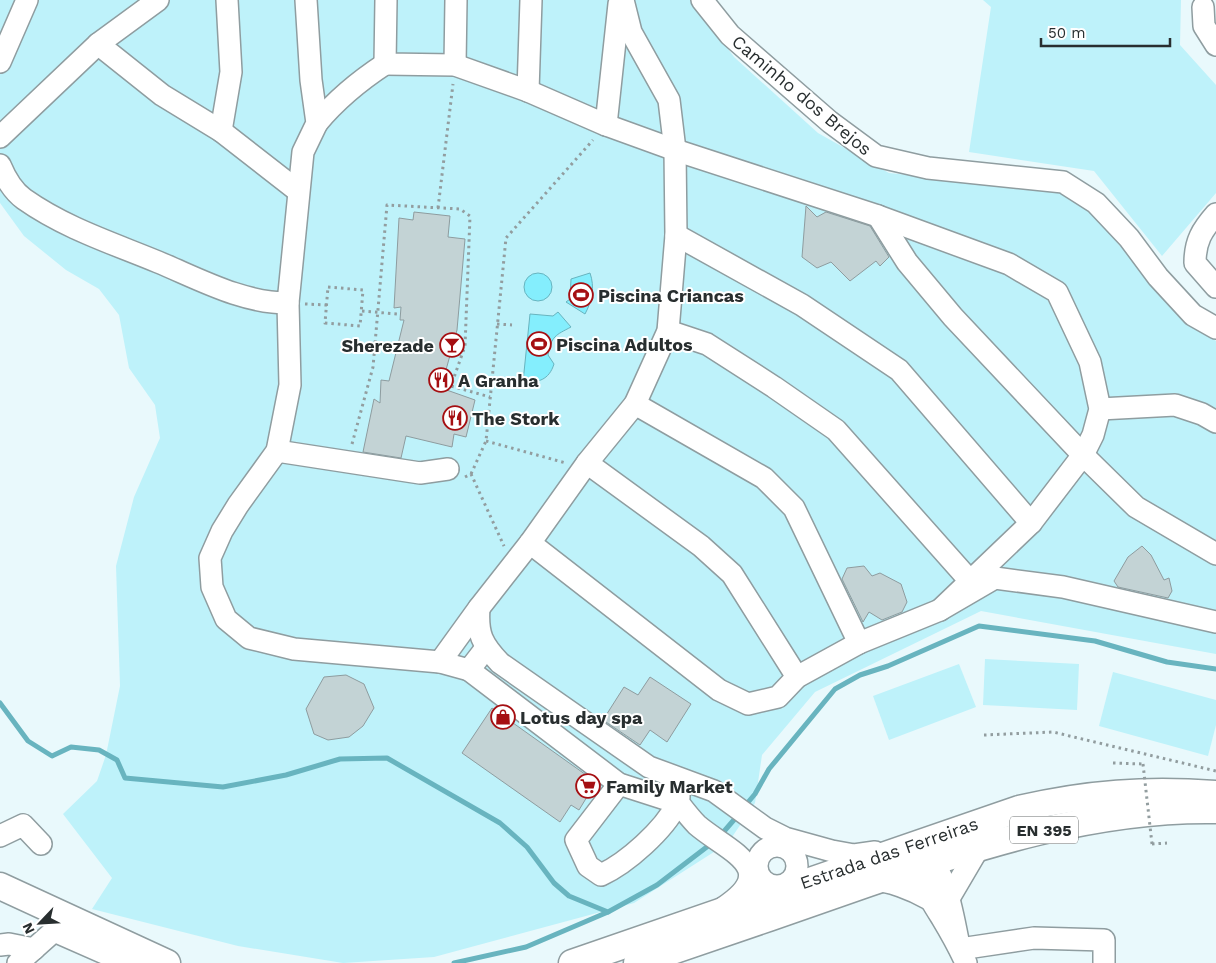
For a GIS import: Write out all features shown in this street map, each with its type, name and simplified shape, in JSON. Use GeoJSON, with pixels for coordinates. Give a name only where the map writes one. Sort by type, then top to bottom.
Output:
{"type":"FeatureCollection","features":[{"type":"Feature","properties":{"kind":"main road","name":"Estrada das Ferreiras"},"geometry":{"type":"LineString","coordinates":[[572,963],[707,917],[777,879],[895,850],[1019,809],[1082,796],[1148,790],[1216,794]]}},
{"type":"Feature","properties":{"kind":"main road","name":"Estrada das Ferreiras"},"geometry":{"type":"LineString","coordinates":[[650,962],[770,917],[931,862],[978,849],[1089,820],[1186,810],[1216,810]]}},
{"type":"Feature","properties":{"kind":"main road"},"geometry":{"type":"LineString","coordinates":[[0,886],[59,924],[166,963]]}},
{"type":"Feature","properties":{"kind":"street"},"geometry":{"type":"LineString","coordinates":[[0,62],[27,0]]}},
{"type":"Feature","properties":{"kind":"street"},"geometry":{"type":"LineString","coordinates":[[0,137],[98,44],[158,0]]}},
{"type":"Feature","properties":{"kind":"street"},"geometry":{"type":"LineString","coordinates":[[221,130],[231,72],[227,0]]}},
{"type":"Feature","properties":{"kind":"street"},"geometry":{"type":"LineString","coordinates":[[306,0],[311,80],[317,123]]}},
{"type":"Feature","properties":{"kind":"street"},"geometry":{"type":"LineString","coordinates":[[385,64],[386,0]]}},
{"type":"Feature","properties":{"kind":"street"},"geometry":{"type":"LineString","coordinates":[[455,66],[456,0]]}},
{"type":"Feature","properties":{"kind":"street"},"geometry":{"type":"LineString","coordinates":[[528,91],[531,0]]}},
{"type":"Feature","properties":{"kind":"street"},"geometry":{"type":"LineString","coordinates":[[606,125],[619,0]]}},
{"type":"Feature","properties":{"kind":"street"},"geometry":{"type":"LineString","coordinates":[[440,662],[530,543],[585,465],[635,404],[668,331],[676,236],[675,150],[669,100],[631,32],[623,0]]}},
{"type":"Feature","properties":{"kind":"street","name":"Caminho dos Brejos"},"geometry":{"type":"LineString","coordinates":[[702,0],[730,35],[830,122],[876,156],[928,168],[1063,182],[1096,203],[1128,238],[1158,277],[1193,315],[1216,328]]}},
{"type":"Feature","properties":{"kind":"street"},"geometry":{"type":"LineString","coordinates":[[1203,7],[1204,26],[1216,45]]}},
{"type":"Feature","properties":{"kind":"street"},"geometry":{"type":"LineString","coordinates":[[98,44],[162,95],[221,130],[298,191]]}},
{"type":"Feature","properties":{"kind":"street"},"geometry":{"type":"LineString","coordinates":[[678,803],[620,784],[469,670],[440,662],[294,650],[249,638],[226,619],[212,587],[210,558],[222,531],[238,505],[277,451],[290,385],[288,303],[303,152],[317,123],[336,101],[385,64],[455,66],[528,91],[606,125],[675,150],[878,216],[1009,264],[1057,292],[1090,362],[1100,409],[1094,435],[1083,455],[1031,523],[940,610]]}},
{"type":"Feature","properties":{"kind":"street"},"geometry":{"type":"LineString","coordinates":[[0,165],[5,176],[22,198],[96,239],[231,292],[266,303],[288,303]]}},
{"type":"Feature","properties":{"kind":"street"},"geometry":{"type":"LineString","coordinates":[[1216,214],[1201,232],[1195,248],[1195,263],[1216,287]]}},
{"type":"Feature","properties":{"kind":"street"},"geometry":{"type":"LineString","coordinates":[[878,216],[907,262],[953,317],[1083,455],[1136,507],[1216,554]]}},
{"type":"Feature","properties":{"kind":"street"},"geometry":{"type":"LineString","coordinates":[[676,236],[802,305],[899,370],[1031,523]]}},
{"type":"Feature","properties":{"kind":"street"},"geometry":{"type":"LineString","coordinates":[[668,331],[707,344],[836,430],[971,582]]}},
{"type":"Feature","properties":{"kind":"street"},"geometry":{"type":"LineString","coordinates":[[635,404],[764,478],[794,508],[859,643]]}},
{"type":"Feature","properties":{"kind":"street"},"geometry":{"type":"LineString","coordinates":[[1100,409],[1175,405],[1202,414],[1216,422]]}},
{"type":"Feature","properties":{"kind":"street"},"geometry":{"type":"LineString","coordinates":[[277,451],[420,473],[453,474]]}},
{"type":"Feature","properties":{"kind":"street"},"geometry":{"type":"LineString","coordinates":[[585,465],[701,546],[732,574],[796,677]]}},
{"type":"Feature","properties":{"kind":"street"},"geometry":{"type":"LineString","coordinates":[[530,543],[719,690],[748,704],[778,697],[796,677],[859,643],[940,610],[995,578]]}},
{"type":"Feature","properties":{"kind":"street"},"geometry":{"type":"LineString","coordinates":[[971,582],[995,578],[1062,587],[1216,622]]}},
{"type":"Feature","properties":{"kind":"street"},"geometry":{"type":"LineString","coordinates":[[479,608],[478,628],[486,648],[500,663],[649,767],[714,791],[766,828],[785,838],[854,855],[895,850],[918,852],[927,856],[939,869],[939,900],[963,956],[1034,938],[1104,940],[1104,963]]}},
{"type":"Feature","properties":{"kind":"street"},"geometry":{"type":"LineString","coordinates":[[469,670],[486,648]]}},
{"type":"Feature","properties":{"kind":"street"},"geometry":{"type":"LineString","coordinates":[[649,767],[699,826],[777,879]]}},
{"type":"Feature","properties":{"kind":"street"},"geometry":{"type":"LineString","coordinates":[[620,784],[576,840],[588,866],[602,875],[614,870],[631,856],[663,824],[678,803],[680,778]]}},
{"type":"Feature","properties":{"kind":"street"},"geometry":{"type":"LineString","coordinates":[[931,862],[939,851],[957,840],[1022,821],[1082,796]]}},
{"type":"Feature","properties":{"kind":"street"},"geometry":{"type":"LineString","coordinates":[[0,836],[23,826],[41,844]]}},
{"type":"Feature","properties":{"kind":"street"},"geometry":{"type":"LineString","coordinates":[[777,879],[761,854],[770,847],[777,845],[809,845]]}},
{"type":"Feature","properties":{"kind":"street"},"geometry":{"type":"LineString","coordinates":[[650,962],[667,946],[770,910],[777,879],[798,861],[791,850],[777,845]]}},
{"type":"Feature","properties":{"kind":"street"},"geometry":{"type":"LineString","coordinates":[[939,900],[978,849]]}},
{"type":"Feature","properties":{"kind":"street"},"geometry":{"type":"LineString","coordinates":[[556,963],[654,926],[671,921],[707,917],[734,901],[743,891],[749,877],[777,879],[816,892],[847,881],[878,880],[939,900]]}},
{"type":"Feature","properties":{"kind":"street"},"geometry":{"type":"LineString","coordinates":[[18,963],[59,924],[127,963]]}},
{"type":"Feature","properties":{"kind":"street"},"geometry":{"type":"LineString","coordinates":[[0,945],[9,944],[34,949]]}},
{"type":"Feature","properties":{"kind":"path"},"geometry":{"type":"LineString","coordinates":[[438,208],[455,66]]}},
{"type":"Feature","properties":{"kind":"path"},"geometry":{"type":"LineString","coordinates":[[513,565],[471,474],[486,441],[506,238],[606,125]]}},
{"type":"Feature","properties":{"kind":"path"},"geometry":{"type":"LineString","coordinates":[[347,462],[373,367],[387,205],[460,209],[470,216],[465,346],[452,386],[490,397]]}},
{"type":"Feature","properties":{"kind":"path"},"geometry":{"type":"LineString","coordinates":[[328,287],[363,290],[362,311],[360,326],[325,323],[328,287]]}},
{"type":"Feature","properties":{"kind":"path"},"geometry":{"type":"LineString","coordinates":[[362,311],[397,314]]}},
{"type":"Feature","properties":{"kind":"path"},"geometry":{"type":"LineString","coordinates":[[497,324],[512,325]]}},
{"type":"Feature","properties":{"kind":"path"},"geometry":{"type":"LineString","coordinates":[[486,441],[585,465]]}},
{"type":"Feature","properties":{"kind":"path"},"geometry":{"type":"LineString","coordinates":[[453,474],[471,474]]}},
{"type":"Feature","properties":{"kind":"path"},"geometry":{"type":"LineString","coordinates":[[984,735],[1053,732],[1216,771]]}},
{"type":"Feature","properties":{"kind":"path"},"geometry":{"type":"LineString","coordinates":[[1113,763],[1143,764],[1152,844],[1167,843]]}},
{"type":"Feature","properties":{"kind":"shaded area"},"geometry":{"type":"Polygon","coordinates":[[[0,0],[692,0],[734,57],[818,133],[889,173],[1056,190],[1089,209],[1174,310],[1216,341],[1216,654],[981,611],[815,692],[762,755],[755,803],[728,843],[634,903],[434,957],[343,963],[238,946],[92,909],[112,878],[63,814],[97,781],[106,755],[120,686],[116,566],[134,497],[160,438],[155,405],[129,368],[119,315],[99,289],[66,270],[24,236],[0,203],[0,0]]]}},
{"type":"Feature","properties":{"kind":"shaded area"},"geometry":{"type":"Polygon","coordinates":[[[983,0],[1181,0],[1180,45],[1216,85],[1216,193],[1162,256],[1094,171],[969,152],[991,7],[983,0]]]}},
{"type":"Feature","properties":{"kind":"shaded area"},"geometry":{"type":"Polygon","coordinates":[[[985,659],[1079,664],[1077,710],[983,705],[985,659]]]}},
{"type":"Feature","properties":{"kind":"shaded area"},"geometry":{"type":"Polygon","coordinates":[[[959,664],[976,707],[889,740],[873,696],[959,664]]]}},
{"type":"Feature","properties":{"kind":"shaded area"},"geometry":{"type":"Polygon","coordinates":[[[1113,672],[1216,700],[1216,725],[1208,756],[1099,726],[1113,672]]]}},
{"type":"Feature","properties":{"kind":"water","name":"Piscina Adultos"},"geometry":{"type":"Polygon","coordinates":[[[538,273],[548,277],[552,287],[548,297],[538,301],[528,297],[524,287],[528,277],[538,273]]]}},
{"type":"Feature","properties":{"kind":"water","name":"Piscina Criancas"},"geometry":{"type":"Polygon","coordinates":[[[590,273],[592,294],[585,314],[566,302],[570,299],[571,279],[590,273]]]}},
{"type":"Feature","properties":{"kind":"water","name":"Piscina Adultos"},"geometry":{"type":"Polygon","coordinates":[[[558,312],[571,327],[558,334],[551,344],[548,355],[554,364],[552,369],[546,377],[538,381],[523,382],[530,314],[553,316],[558,312]]]}},
{"type":"Feature","properties":{"kind":"building"},"geometry":{"type":"Polygon","coordinates":[[[806,206],[817,217],[826,212],[870,226],[889,257],[880,266],[876,261],[850,281],[831,262],[817,268],[802,257],[806,206]]]}},
{"type":"Feature","properties":{"kind":"building"},"geometry":{"type":"Polygon","coordinates":[[[414,212],[450,216],[448,237],[465,239],[457,330],[441,388],[475,400],[466,437],[454,434],[452,447],[406,436],[401,458],[363,452],[374,399],[380,403],[381,380],[389,381],[404,320],[400,320],[401,307],[394,308],[399,218],[413,220],[414,212]]]}},
{"type":"Feature","properties":{"kind":"building"},"geometry":{"type":"Polygon","coordinates":[[[1142,546],[1151,555],[1164,580],[1169,578],[1172,591],[1168,598],[1118,587],[1114,581],[1128,557],[1142,546]]]}},
{"type":"Feature","properties":{"kind":"building"},"geometry":{"type":"Polygon","coordinates":[[[864,566],[872,576],[880,573],[901,584],[907,602],[902,612],[882,620],[869,612],[863,622],[842,579],[847,568],[864,566]]]}},
{"type":"Feature","properties":{"kind":"building"},"geometry":{"type":"Polygon","coordinates":[[[346,675],[364,684],[374,708],[363,726],[349,737],[328,740],[314,734],[306,709],[324,677],[346,675]]]}},
{"type":"Feature","properties":{"kind":"building"},"geometry":{"type":"Polygon","coordinates":[[[650,677],[691,704],[667,742],[650,730],[640,745],[603,720],[624,687],[638,695],[650,677]]]}},
{"type":"Feature","properties":{"kind":"building"},"geometry":{"type":"Polygon","coordinates":[[[492,708],[596,782],[579,810],[571,805],[560,822],[462,753],[492,708]]]}},
{"type":"Feature","properties":{"kind":"waterway"},"geometry":{"type":"LineString","coordinates":[[744,807],[755,794],[769,769],[835,689],[860,675],[888,666],[979,626],[1095,641],[1167,662],[1216,669]]}},
{"type":"Feature","properties":{"kind":"waterway"},"geometry":{"type":"LineString","coordinates":[[0,703],[28,741],[52,756],[71,747],[99,750],[117,760],[125,778],[223,787],[286,775],[340,759],[387,758],[500,823],[527,847],[554,883],[569,896],[608,912],[657,885],[712,843]]}},
{"type":"Feature","properties":{"kind":"waterway"},"geometry":{"type":"LineString","coordinates":[[720,836],[739,814]]}},
{"type":"Feature","properties":{"kind":"waterway"},"geometry":{"type":"LineString","coordinates":[[454,963],[526,947],[608,912]]}},
{"type":"Feature","properties":{"kind":"place","name":"Piscina Criancas"},"geometry":{"type":"Point","coordinates":[581,295]}},
{"type":"Feature","properties":{"kind":"place","name":"Piscina Adultos"},"geometry":{"type":"Point","coordinates":[539,344]}},
{"type":"Feature","properties":{"kind":"place","name":"Sherezade"},"geometry":{"type":"Point","coordinates":[452,345]}},
{"type":"Feature","properties":{"kind":"place","name":"A Granha"},"geometry":{"type":"Point","coordinates":[441,380]}},
{"type":"Feature","properties":{"kind":"place","name":"The Stork"},"geometry":{"type":"Point","coordinates":[455,418]}},
{"type":"Feature","properties":{"kind":"place","name":"Lotus day spa"},"geometry":{"type":"Point","coordinates":[503,717]}},
{"type":"Feature","properties":{"kind":"place","name":"Family Market"},"geometry":{"type":"Point","coordinates":[588,786]}}]}
